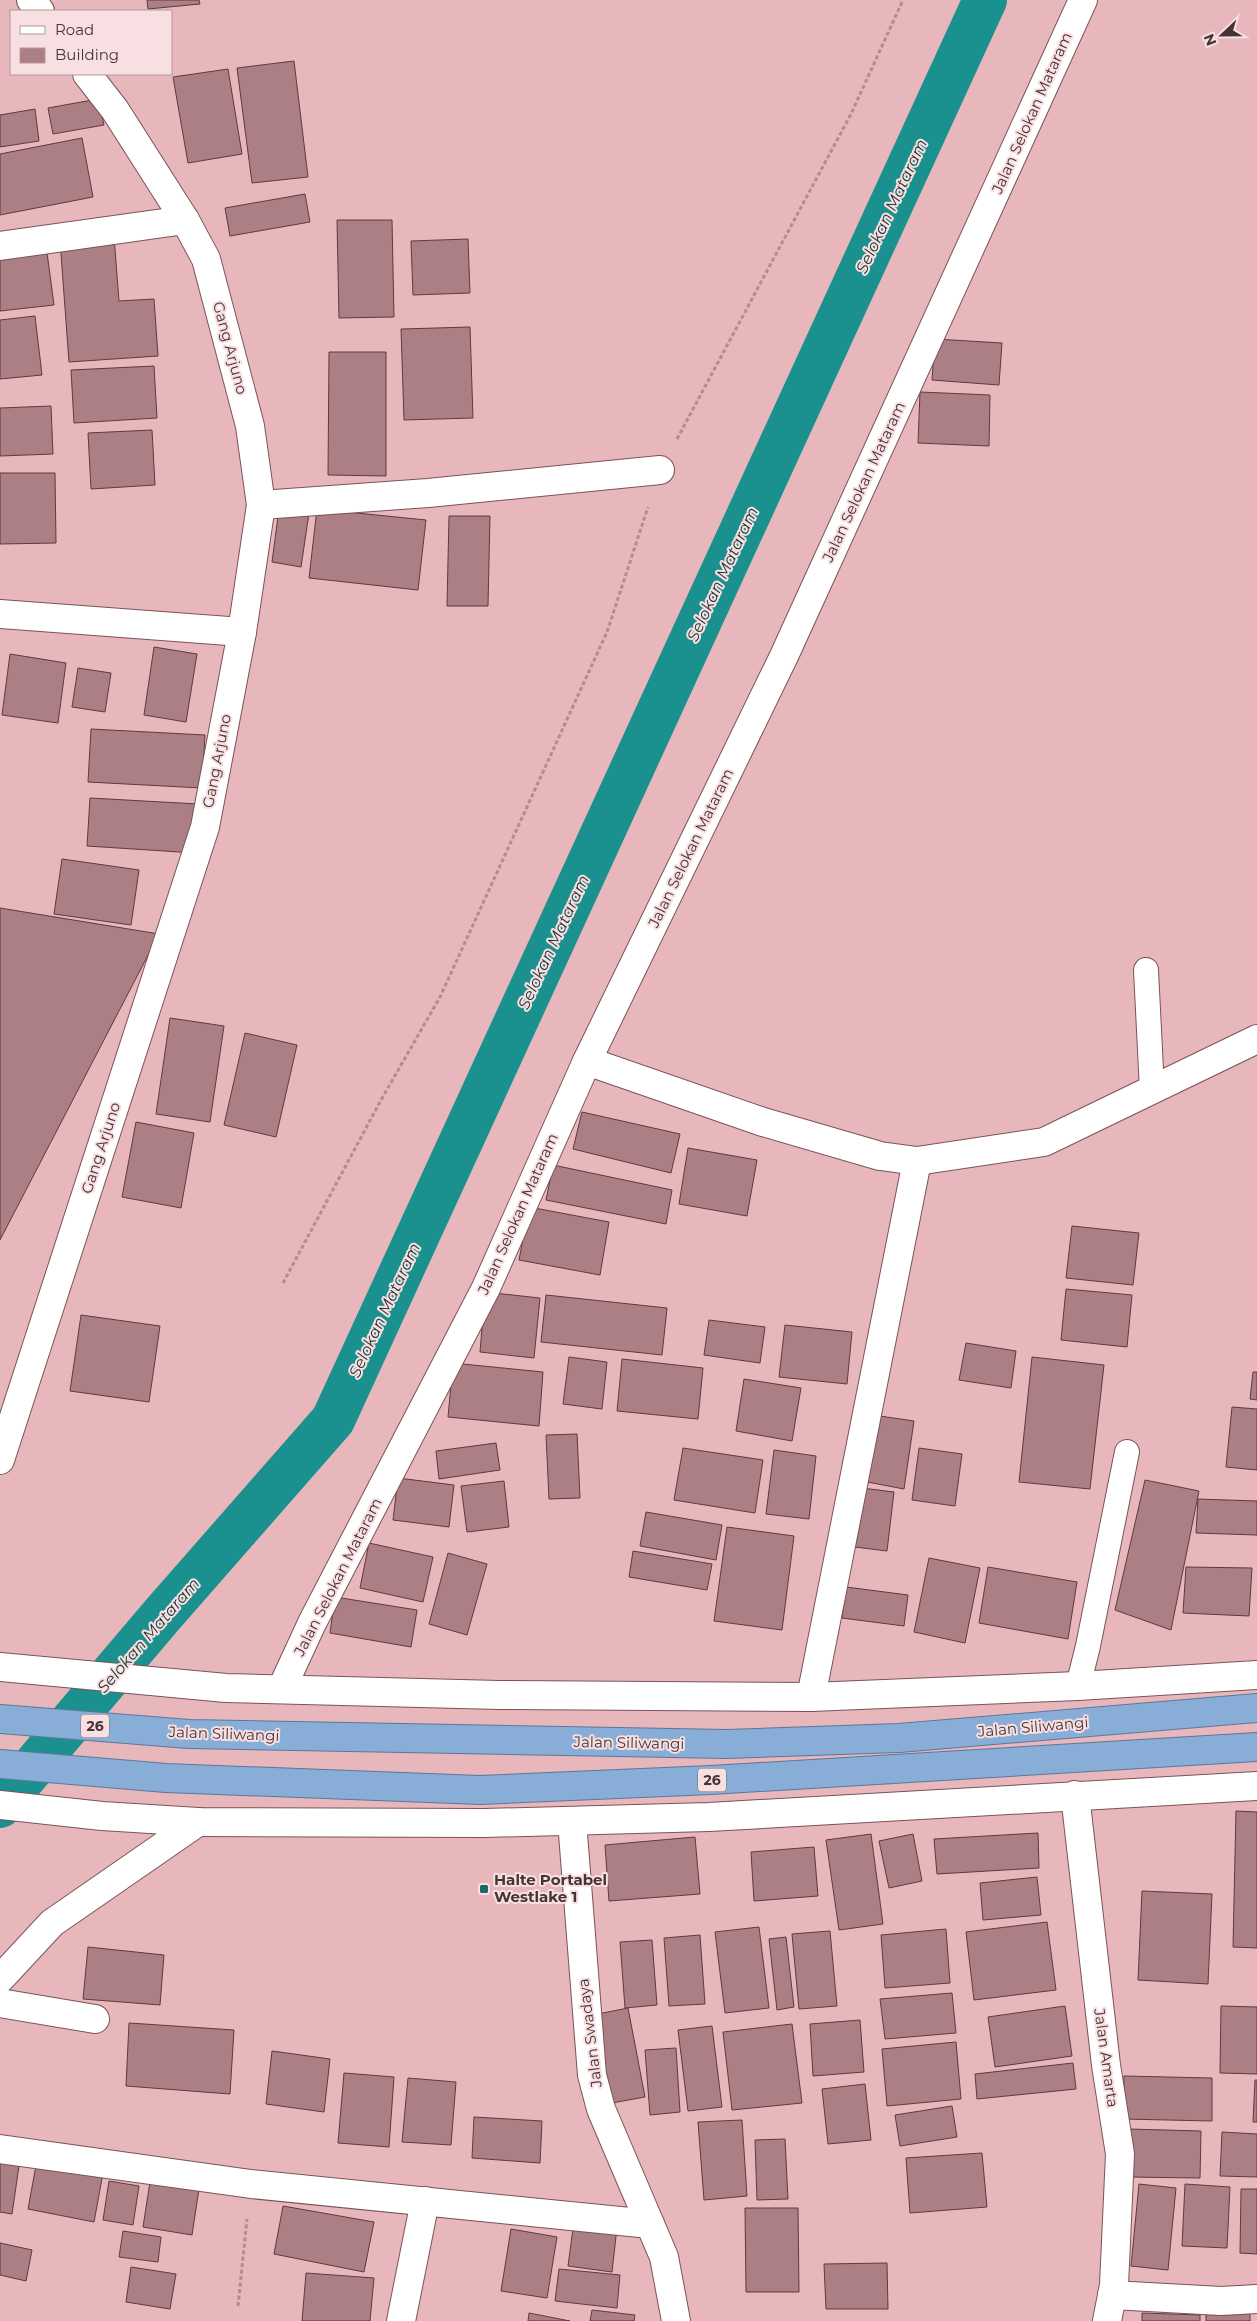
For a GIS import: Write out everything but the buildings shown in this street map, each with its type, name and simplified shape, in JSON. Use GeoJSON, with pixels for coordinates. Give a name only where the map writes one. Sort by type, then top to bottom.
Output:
{"type":"FeatureCollection","features":[{"type":"Feature","properties":{"kind":"highway","name":"Jalan Siliwangi"},"geometry":{"type":"LineString","coordinates":[[0,1719],[189,1734],[727,1744],[899,1738],[1257,1708]]}},
{"type":"Feature","properties":{"kind":"highway","name":"26"},"geometry":{"type":"LineString","coordinates":[[0,1764],[166,1778],[480,1790],[711,1780],[1257,1746]]}},
{"type":"Feature","properties":{"kind":"street"},"geometry":{"type":"LineString","coordinates":[[31,0],[39,10]]}},
{"type":"Feature","properties":{"kind":"street","name":"Jalan Selokan Mataram"},"geometry":{"type":"LineString","coordinates":[[282,1688],[312,1623],[486,1288],[587,1061],[784,656],[1083,0]]}},
{"type":"Feature","properties":{"kind":"street","name":"Gang Arjuno"},"geometry":{"type":"LineString","coordinates":[[0,1460],[205,827],[242,632],[261,505],[250,426],[206,259],[184,220],[115,110],[88,75]]}},
{"type":"Feature","properties":{"kind":"street"},"geometry":{"type":"LineString","coordinates":[[0,246],[184,220]]}},
{"type":"Feature","properties":{"kind":"street"},"geometry":{"type":"LineString","coordinates":[[261,505],[428,493],[660,470]]}},
{"type":"Feature","properties":{"kind":"street"},"geometry":{"type":"LineString","coordinates":[[0,614],[242,632]]}},
{"type":"Feature","properties":{"kind":"street"},"geometry":{"type":"LineString","coordinates":[[587,1061],[763,1122],[880,1156],[917,1161],[1044,1142],[1257,1039]]}},
{"type":"Feature","properties":{"kind":"street"},"geometry":{"type":"LineString","coordinates":[[811,1697],[917,1161]]}},
{"type":"Feature","properties":{"kind":"street"},"geometry":{"type":"LineString","coordinates":[[0,1667],[226,1688],[499,1695],[811,1697],[1078,1686],[1257,1675]]}},
{"type":"Feature","properties":{"kind":"street"},"geometry":{"type":"LineString","coordinates":[[0,1805],[102,1816],[198,1822],[485,1823],[728,1816],[1257,1786]]}},
{"type":"Feature","properties":{"kind":"street","name":"Jalan Amarta"},"geometry":{"type":"LineString","coordinates":[[1075,1795],[1106,2065],[1120,2154],[1112,2295],[1107,2321]]}},
{"type":"Feature","properties":{"kind":"street","name":"Jalan Swadaya"},"geometry":{"type":"LineString","coordinates":[[572,1821],[592,2075],[601,2109],[664,2257],[676,2321]]}},
{"type":"Feature","properties":{"kind":"street"},"geometry":{"type":"LineString","coordinates":[[0,1978],[52,1923],[198,1822]]}},
{"type":"Feature","properties":{"kind":"street"},"geometry":{"type":"LineString","coordinates":[[0,2002],[95,2019]]}},
{"type":"Feature","properties":{"kind":"street"},"geometry":{"type":"LineString","coordinates":[[0,2148],[251,2184],[650,2224]]}},
{"type":"Feature","properties":{"kind":"street"},"geometry":{"type":"LineString","coordinates":[[400,2321],[425,2201]]}},
{"type":"Feature","properties":{"kind":"street"},"geometry":{"type":"LineString","coordinates":[[1112,2295],[1221,2301],[1257,2299]]}},
{"type":"Feature","properties":{"kind":"lane"},"geometry":{"type":"LineString","coordinates":[[1146,970],[1152,1090]]}},
{"type":"Feature","properties":{"kind":"lane"},"geometry":{"type":"LineString","coordinates":[[1078,1686],[1088,1646],[1127,1452]]}},
{"type":"Feature","properties":{"kind":"path"},"geometry":{"type":"LineString","coordinates":[[283,1283],[381,1100],[440,997],[607,632],[660,470],[851,114],[903,0]]}},
{"type":"Feature","properties":{"kind":"path"},"geometry":{"type":"LineString","coordinates":[[238,2306],[251,2184]]}},
{"type":"Feature","properties":{"kind":"waterway","name":"Selokan Mataram"},"geometry":{"type":"LineString","coordinates":[[0,1806],[163,1614],[333,1420],[985,0]]}},
{"type":"Feature","properties":{"kind":"place","name":"Halte Portabel Westlake 1"},"geometry":{"type":"Point","coordinates":[484,1889]}}]}
